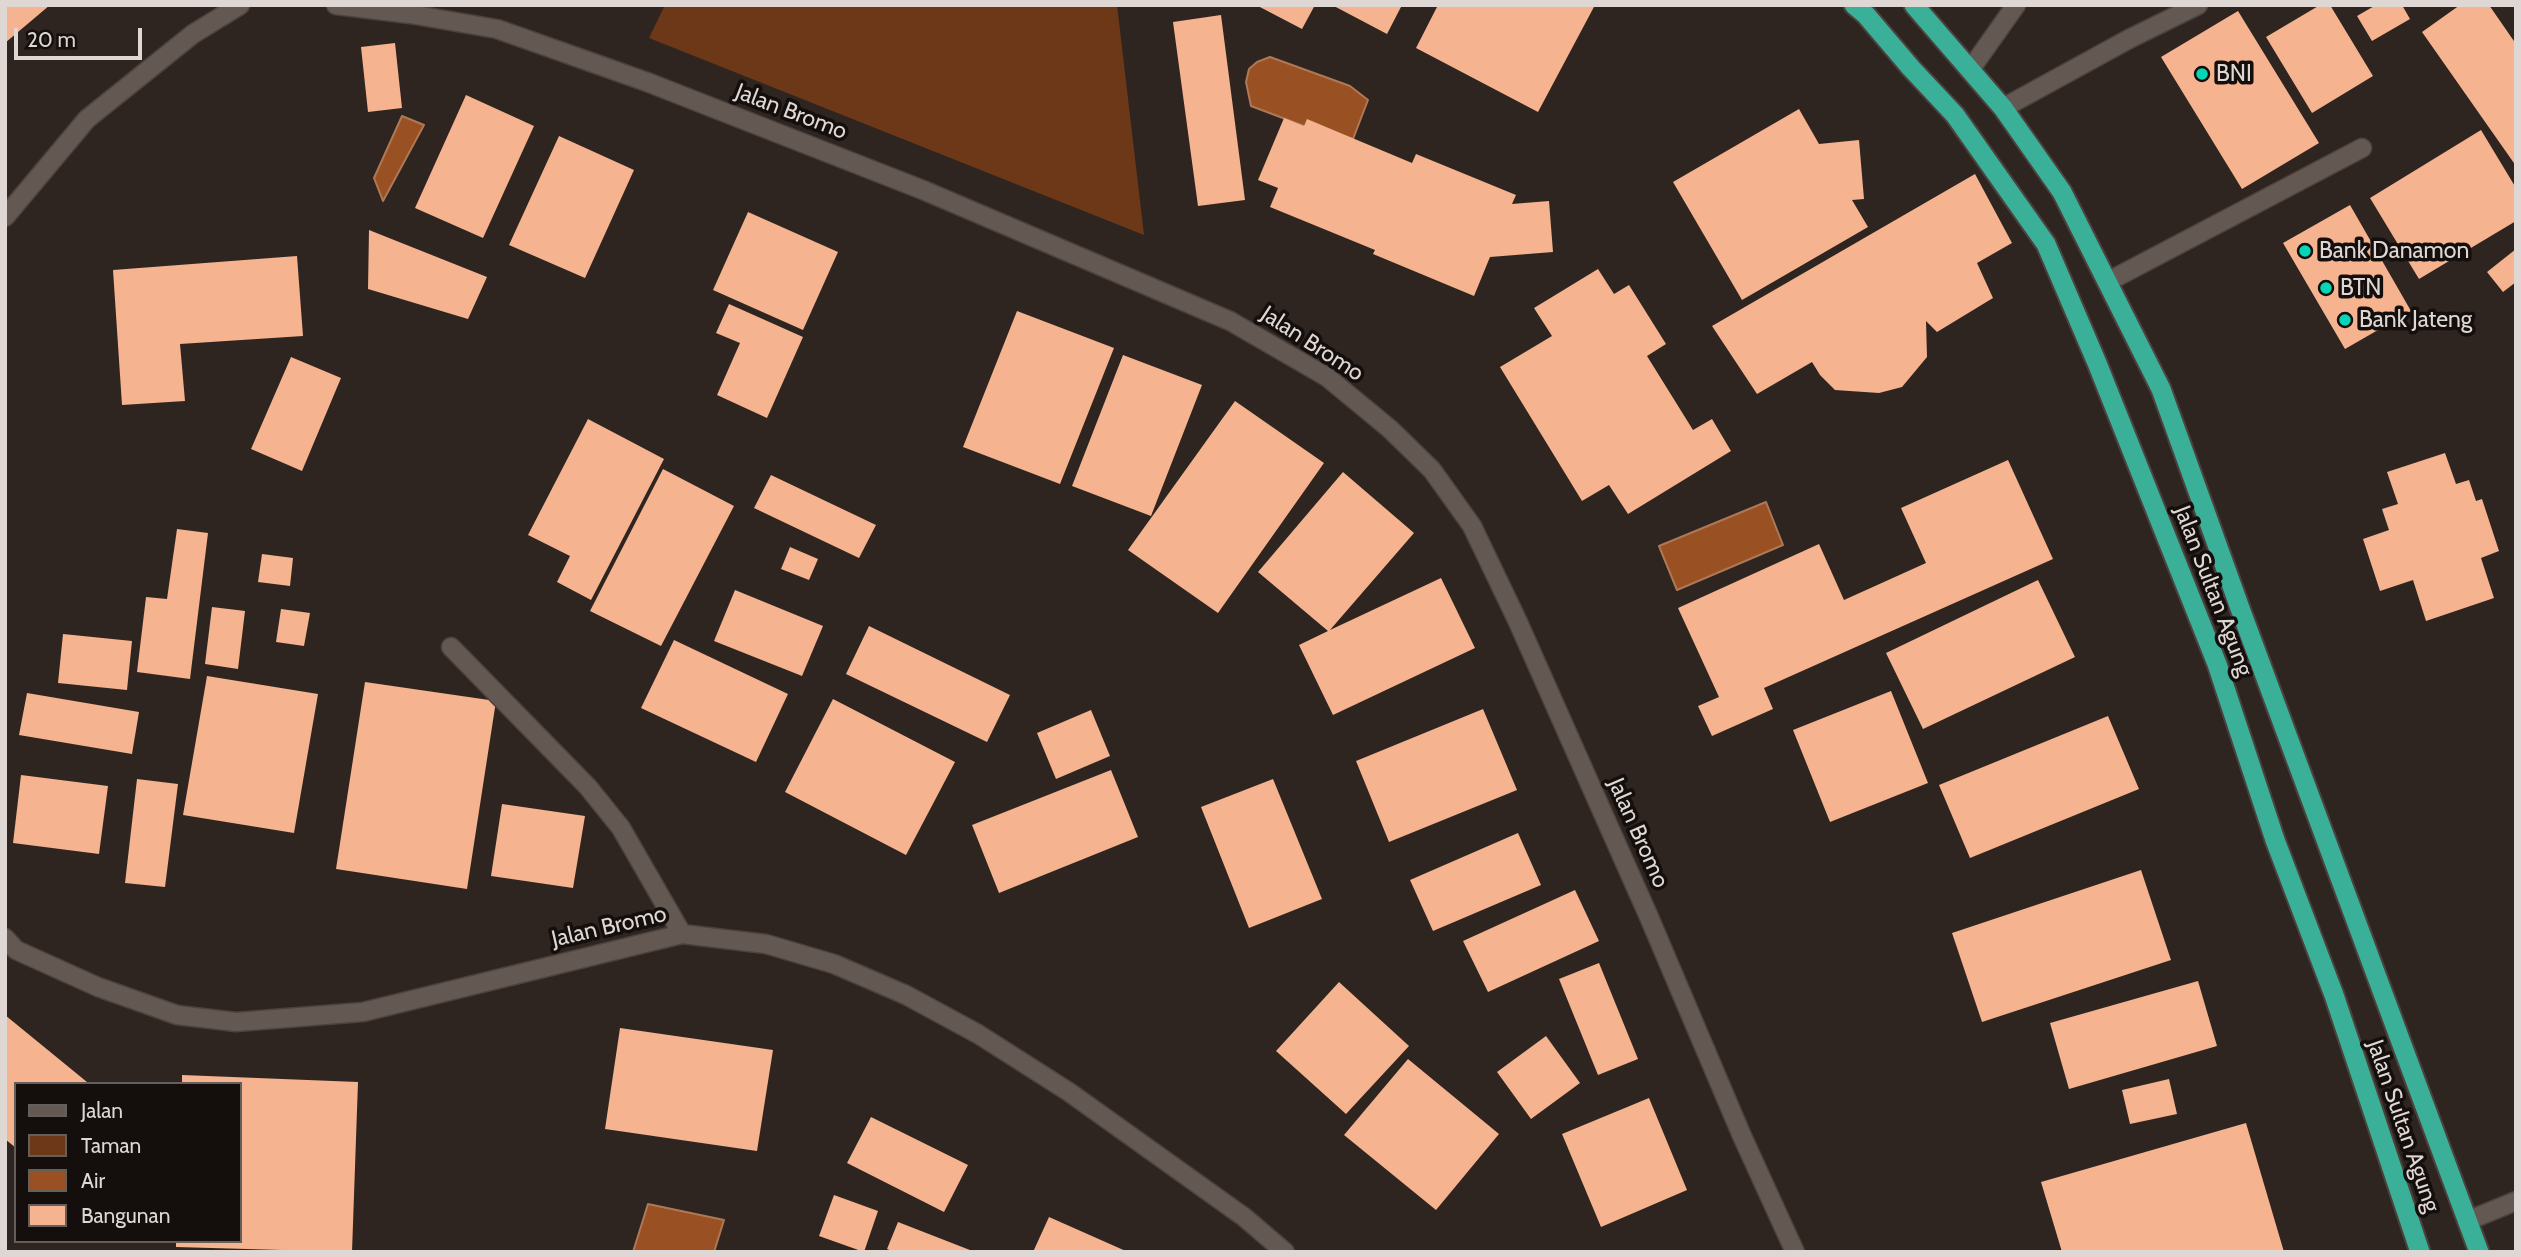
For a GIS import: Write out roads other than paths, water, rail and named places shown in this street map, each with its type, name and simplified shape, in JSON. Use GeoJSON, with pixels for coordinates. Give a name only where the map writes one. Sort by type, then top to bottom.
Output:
{"type":"FeatureCollection","features":[{"type":"Feature","properties":{"kind":"highway","name":"Jalan Sultan Agung"},"geometry":{"type":"LineString","coordinates":[[1854,5],[1955,115],[2046,244],[2102,375],[2217,664],[2275,840],[2334,995],[2420,1252]]}},
{"type":"Feature","properties":{"kind":"highway","name":"Jalan Sultan Agung"},"geometry":{"type":"LineString","coordinates":[[1914,5],[2003,108],[2062,192],[2161,389],[2479,1252]]}},
{"type":"Feature","properties":{"kind":"street"},"geometry":{"type":"LineString","coordinates":[[5,217],[87,119],[193,34],[240,5]]}},
{"type":"Feature","properties":{"kind":"street","name":"Jalan Bromo"},"geometry":{"type":"LineString","coordinates":[[336,5],[497,29],[647,82],[923,190],[1230,320],[1327,377],[1390,429],[1432,470],[1472,526],[1518,622],[1795,1252]]}},
{"type":"Feature","properties":{"kind":"street"},"geometry":{"type":"LineString","coordinates":[[1970,70],[2016,5]]}},
{"type":"Feature","properties":{"kind":"street"},"geometry":{"type":"LineString","coordinates":[[2003,108],[2129,39],[2198,5]]}},
{"type":"Feature","properties":{"kind":"street"},"geometry":{"type":"LineString","coordinates":[[2109,281],[2362,148]]}},
{"type":"Feature","properties":{"kind":"street"},"geometry":{"type":"LineString","coordinates":[[451,647],[588,787],[621,828],[682,934]]}},
{"type":"Feature","properties":{"kind":"street","name":"Jalan Bromo"},"geometry":{"type":"LineString","coordinates":[[5,938],[16,950],[98,987],[177,1015],[236,1022],[363,1012],[682,934],[766,944],[834,964],[906,995],[978,1034],[1069,1092],[1244,1217],[1285,1252]]}},
{"type":"Feature","properties":{"kind":"street"},"geometry":{"type":"LineString","coordinates":[[2467,1221],[2516,1201]]}},
{"type":"Feature","properties":{"kind":"water"},"geometry":{"type":"Polygon","coordinates":[[[1270,57],[1350,86],[1368,100],[1353,139],[1304,126],[1251,106],[1246,82],[1249,69],[1257,62],[1270,57]]]}},
{"type":"Feature","properties":{"kind":"water"},"geometry":{"type":"Polygon","coordinates":[[[402,116],[424,125],[383,201],[374,178],[402,116]]]}},
{"type":"Feature","properties":{"kind":"water"},"geometry":{"type":"Polygon","coordinates":[[[1766,502],[1783,545],[1677,590],[1659,546],[1766,502]]]}},
{"type":"Feature","properties":{"kind":"water"},"geometry":{"type":"Polygon","coordinates":[[[648,1204],[724,1220],[714,1252],[633,1252],[648,1204]]]}},
{"type":"Feature","properties":{"kind":"place","name":"BNI"},"geometry":{"type":"Point","coordinates":[2202,74]}},
{"type":"Feature","properties":{"kind":"place","name":"Bank Danamon"},"geometry":{"type":"Point","coordinates":[2305,251]}},
{"type":"Feature","properties":{"kind":"place","name":"BTN"},"geometry":{"type":"Point","coordinates":[2326,288]}},
{"type":"Feature","properties":{"kind":"place","name":"Bank Jateng"},"geometry":{"type":"Point","coordinates":[2345,320]}}]}
